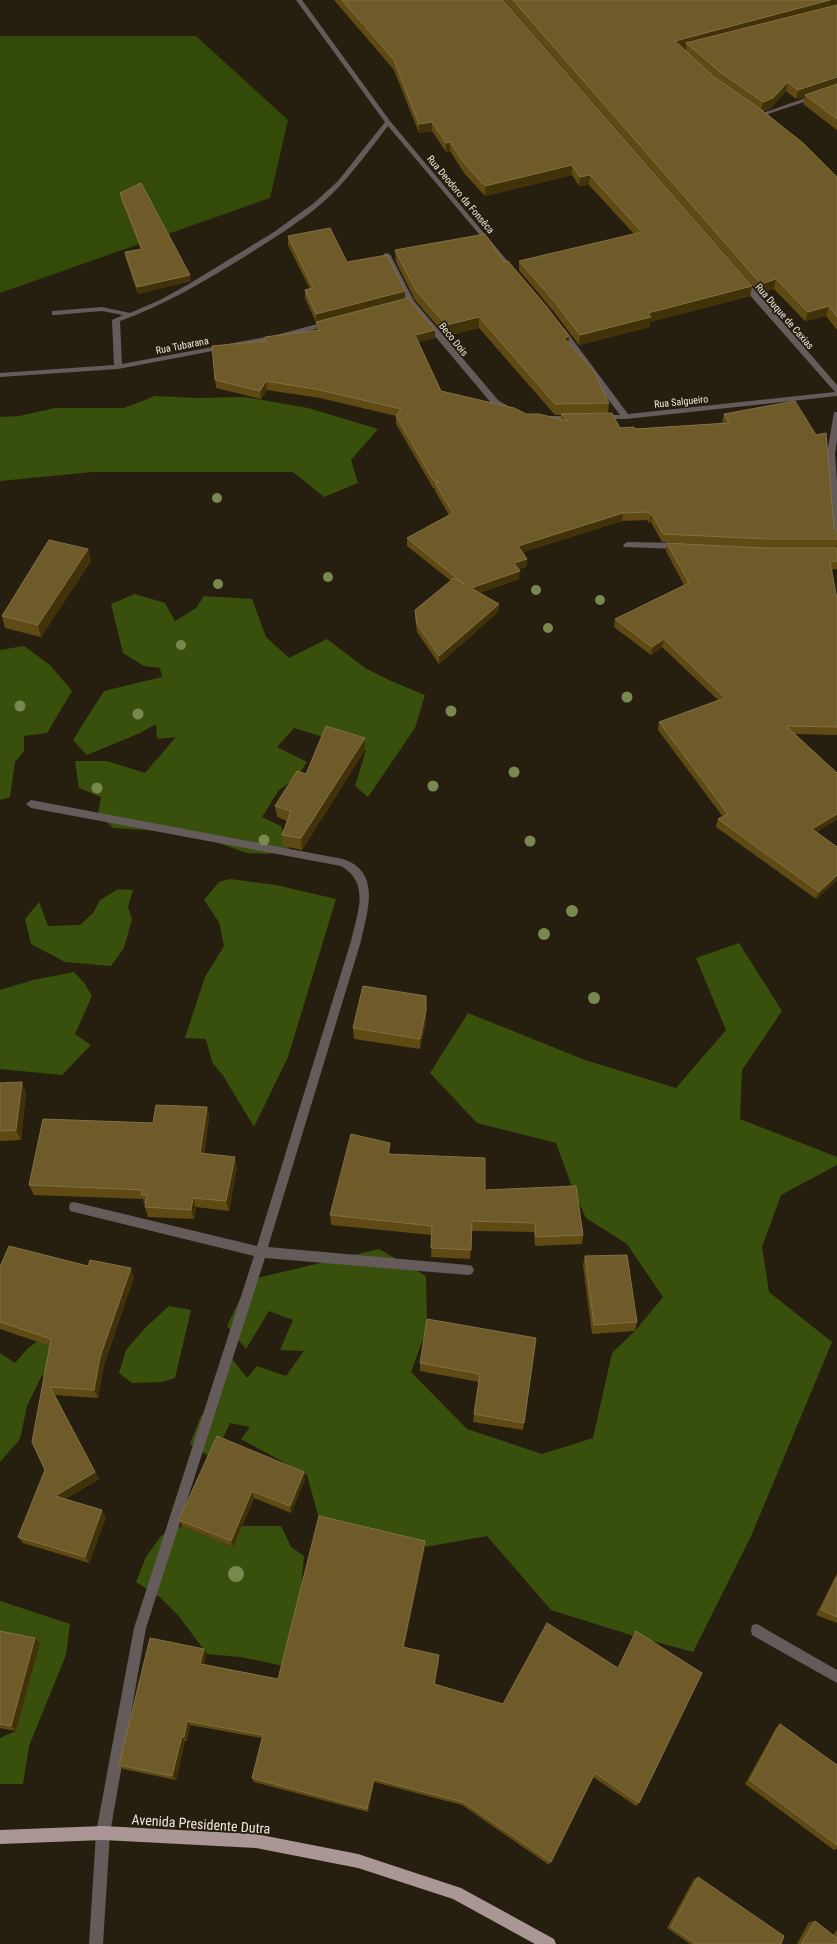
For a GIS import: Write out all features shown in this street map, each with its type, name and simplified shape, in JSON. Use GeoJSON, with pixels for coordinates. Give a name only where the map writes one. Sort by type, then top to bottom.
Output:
{"type":"FeatureCollection","features":[{"type":"Feature","properties":{"kind":"main road","name":"Avenida Presidente Dutra"},"geometry":{"type":"LineString","coordinates":[[0,1837],[103,1833],[256,1841],[358,1861],[456,1893],[549,1944]]}},
{"type":"Feature","properties":{"kind":"street","name":"Rua Deodoro da Fonsêca"},"geometry":{"type":"LineString","coordinates":[[299,0],[388,122],[519,278]]}},
{"type":"Feature","properties":{"kind":"street"},"geometry":{"type":"LineString","coordinates":[[760,115],[837,89]]}},
{"type":"Feature","properties":{"kind":"street"},"geometry":{"type":"LineString","coordinates":[[753,110],[766,120]]}},
{"type":"Feature","properties":{"kind":"street"},"geometry":{"type":"LineString","coordinates":[[118,368],[116,320],[133,315],[179,294],[262,242],[308,210],[340,182],[388,122]]}},
{"type":"Feature","properties":{"kind":"street","name":"Beco Dois"},"geometry":{"type":"LineString","coordinates":[[387,254],[407,303],[495,402],[516,414]]}},
{"type":"Feature","properties":{"kind":"street","name":"Rua Duque de Caxias"},"geometry":{"type":"LineString","coordinates":[[738,276],[837,390]]}},
{"type":"Feature","properties":{"kind":"street"},"geometry":{"type":"LineString","coordinates":[[55,313],[102,309],[133,315]]}},
{"type":"Feature","properties":{"kind":"street","name":"Rua Tubarana"},"geometry":{"type":"LineString","coordinates":[[0,375],[118,368],[276,337],[336,321]]}},
{"type":"Feature","properties":{"kind":"street"},"geometry":{"type":"LineString","coordinates":[[554,321],[626,417]]}},
{"type":"Feature","properties":{"kind":"street","name":"Rua Salgueiro"},"geometry":{"type":"LineString","coordinates":[[595,417],[626,417],[837,394]]}},
{"type":"Feature","properties":{"kind":"street"},"geometry":{"type":"LineString","coordinates":[[837,414],[831,454],[837,536]]}},
{"type":"Feature","properties":{"kind":"street"},"geometry":{"type":"LineString","coordinates":[[534,418],[580,418]]}},
{"type":"Feature","properties":{"kind":"street"},"geometry":{"type":"LineString","coordinates":[[627,545],[691,547]]}},
{"type":"Feature","properties":{"kind":"street"},"geometry":{"type":"LineString","coordinates":[[31,804],[343,863],[354,869],[363,882],[365,898],[356,941],[261,1252],[140,1628],[103,1833],[96,1944]]}},
{"type":"Feature","properties":{"kind":"street"},"geometry":{"type":"LineString","coordinates":[[74,1207],[261,1252],[468,1270]]}},
{"type":"Feature","properties":{"kind":"street"},"geometry":{"type":"LineString","coordinates":[[757,1630],[837,1677]]}},
{"type":"Feature","properties":{"kind":"green space"},"geometry":{"type":"Polygon","coordinates":[[[0,36],[196,36],[288,120],[270,198],[0,293],[0,36]]]}},
{"type":"Feature","properties":{"kind":"green space"},"geometry":{"type":"Polygon","coordinates":[[[155,396],[197,398],[245,397],[308,408],[378,429],[351,460],[358,483],[324,497],[293,472],[93,472],[0,481],[0,417],[19,416],[55,408],[124,408],[155,396]]]}},
{"type":"Feature","properties":{"kind":"green space"},"geometry":{"type":"Polygon","coordinates":[[[135,594],[165,603],[175,621],[196,608],[204,596],[252,599],[266,637],[289,658],[327,639],[365,668],[425,695],[415,728],[368,797],[355,786],[366,750],[294,728],[277,747],[307,762],[296,778],[279,790],[262,817],[281,826],[289,849],[268,854],[247,853],[210,840],[179,832],[113,828],[98,814],[101,797],[79,788],[75,761],[107,761],[145,773],[176,737],[157,739],[156,724],[140,733],[87,755],[73,740],[104,691],[162,677],[160,668],[144,666],[123,653],[111,604],[135,594]]]}},
{"type":"Feature","properties":{"kind":"green space"},"geometry":{"type":"Polygon","coordinates":[[[24,646],[50,665],[72,691],[47,733],[24,736],[24,751],[15,762],[10,797],[0,800],[0,650],[24,646]]]}},
{"type":"Feature","properties":{"kind":"green space"},"geometry":{"type":"Polygon","coordinates":[[[230,879],[276,885],[336,899],[288,1057],[254,1127],[224,1077],[212,1062],[206,1039],[185,1038],[205,977],[224,946],[219,922],[204,900],[219,882],[230,879]]]}},
{"type":"Feature","properties":{"kind":"green space"},"geometry":{"type":"Polygon","coordinates":[[[118,889],[133,890],[128,907],[132,919],[124,948],[111,966],[65,962],[31,944],[25,919],[39,902],[48,926],[80,925],[93,913],[100,900],[118,889]]]}},
{"type":"Feature","properties":{"kind":"green space"},"geometry":{"type":"Polygon","coordinates":[[[739,943],[782,1011],[742,1070],[740,1119],[837,1157],[837,1165],[781,1195],[762,1247],[769,1292],[832,1342],[752,1534],[693,1652],[634,1636],[551,1610],[487,1536],[425,1547],[320,1522],[307,1475],[241,1439],[250,1427],[230,1423],[213,1459],[190,1444],[201,1416],[216,1405],[229,1355],[247,1378],[257,1366],[286,1376],[304,1351],[280,1350],[293,1320],[269,1311],[246,1349],[227,1326],[249,1280],[379,1249],[426,1276],[427,1328],[411,1372],[467,1429],[542,1454],[593,1438],[612,1353],[635,1331],[663,1297],[627,1244],[586,1218],[575,1195],[556,1143],[477,1123],[430,1073],[468,1013],[585,1060],[676,1088],[726,1030],[696,958],[739,943]]]}},
{"type":"Feature","properties":{"kind":"green space"},"geometry":{"type":"Polygon","coordinates":[[[74,972],[85,984],[92,996],[75,1034],[91,1045],[62,1075],[0,1069],[0,990],[33,980],[74,972]]]}},
{"type":"Feature","properties":{"kind":"green space"},"geometry":{"type":"Polygon","coordinates":[[[169,1306],[191,1310],[175,1378],[161,1382],[132,1383],[119,1373],[126,1350],[146,1327],[169,1306]]]}},
{"type":"Feature","properties":{"kind":"green space"},"geometry":{"type":"Polygon","coordinates":[[[49,1333],[59,1360],[41,1377],[27,1406],[20,1439],[0,1462],[0,1353],[15,1363],[28,1348],[49,1333]]]}},
{"type":"Feature","properties":{"kind":"green space"},"geometry":{"type":"Polygon","coordinates":[[[182,1526],[233,1547],[242,1526],[281,1526],[291,1547],[304,1556],[300,1602],[284,1666],[241,1657],[207,1654],[178,1615],[161,1598],[136,1582],[146,1557],[161,1536],[182,1526]]]}},
{"type":"Feature","properties":{"kind":"green space"},"geometry":{"type":"Polygon","coordinates":[[[0,1601],[70,1624],[66,1655],[29,1746],[23,1784],[0,1784],[0,1738],[16,1731],[0,1635],[0,1601]]]}},
{"type":"Feature","properties":{"kind":"building"},"geometry":{"type":"Polygon","coordinates":[[[342,0],[503,0],[752,286],[648,313],[651,317],[580,335],[555,302],[519,261],[642,232],[590,175],[580,177],[572,165],[485,186],[464,163],[450,142],[446,143],[432,122],[419,124],[394,60],[342,0]]]}},
{"type":"Feature","properties":{"kind":"building"},"geometry":{"type":"Polygon","coordinates":[[[513,0],[830,0],[675,41],[714,77],[759,108],[803,143],[837,177],[837,317],[829,306],[808,312],[776,279],[761,284],[513,0]]]}},
{"type":"Feature","properties":{"kind":"building"},"geometry":{"type":"Polygon","coordinates":[[[837,5],[837,77],[798,90],[788,82],[773,98],[763,102],[720,72],[686,43],[837,5]]]}},
{"type":"Feature","properties":{"kind":"building"},"geometry":{"type":"Polygon","coordinates":[[[837,84],[837,119],[805,95],[837,84]]]}},
{"type":"Feature","properties":{"kind":"building"},"geometry":{"type":"Polygon","coordinates":[[[141,183],[190,275],[137,287],[125,252],[142,249],[120,193],[141,183]]]}},
{"type":"Feature","properties":{"kind":"building"},"geometry":{"type":"Polygon","coordinates":[[[330,228],[347,262],[387,255],[405,291],[316,314],[305,290],[313,288],[288,236],[330,228]]]}},
{"type":"Feature","properties":{"kind":"building"},"geometry":{"type":"Polygon","coordinates":[[[485,234],[504,262],[508,261],[547,307],[569,336],[564,338],[593,370],[609,403],[555,404],[479,317],[446,325],[415,289],[395,250],[485,234]]]}},
{"type":"Feature","properties":{"kind":"building"},"geometry":{"type":"Polygon","coordinates":[[[408,298],[435,330],[415,335],[441,391],[514,408],[526,414],[539,414],[568,421],[561,414],[612,413],[620,428],[634,427],[635,429],[729,423],[724,414],[795,401],[816,435],[826,433],[834,528],[837,531],[837,539],[766,539],[663,534],[652,514],[651,515],[648,512],[623,513],[518,546],[527,559],[514,563],[520,571],[471,588],[499,604],[439,656],[417,624],[415,610],[454,578],[464,584],[407,538],[453,513],[435,483],[439,482],[433,480],[396,416],[401,409],[320,390],[266,381],[260,391],[215,380],[212,346],[266,341],[265,337],[320,330],[316,322],[408,298]]]}},
{"type":"Feature","properties":{"kind":"building"},"geometry":{"type":"Polygon","coordinates":[[[49,540],[88,549],[38,625],[2,616],[49,540]]]}},
{"type":"Feature","properties":{"kind":"building"},"geometry":{"type":"Polygon","coordinates":[[[667,543],[766,548],[837,548],[837,561],[830,562],[837,599],[837,727],[786,726],[837,773],[837,814],[812,829],[837,847],[837,875],[819,892],[718,819],[728,814],[659,722],[725,698],[664,639],[652,647],[615,619],[689,583],[667,543]]]}},
{"type":"Feature","properties":{"kind":"building"},"geometry":{"type":"Polygon","coordinates":[[[326,726],[365,738],[301,838],[282,835],[291,811],[275,806],[297,771],[306,774],[326,726]]]}},
{"type":"Feature","properties":{"kind":"building"},"geometry":{"type":"Polygon","coordinates":[[[363,986],[426,996],[426,1011],[420,1039],[353,1028],[363,986]]]}},
{"type":"Feature","properties":{"kind":"building"},"geometry":{"type":"Polygon","coordinates":[[[22,1082],[16,1130],[0,1131],[0,1083],[22,1082]]]}},
{"type":"Feature","properties":{"kind":"building"},"geometry":{"type":"Polygon","coordinates":[[[156,1105],[207,1107],[200,1153],[235,1157],[226,1201],[193,1198],[191,1210],[145,1207],[147,1195],[141,1195],[142,1190],[29,1185],[43,1119],[153,1123],[156,1105]]]}},
{"type":"Feature","properties":{"kind":"building"},"geometry":{"type":"Polygon","coordinates":[[[351,1134],[390,1143],[388,1154],[485,1158],[485,1190],[576,1186],[583,1235],[536,1237],[535,1223],[472,1221],[471,1250],[431,1248],[432,1226],[330,1215],[351,1134]]]}},
{"type":"Feature","properties":{"kind":"building"},"geometry":{"type":"Polygon","coordinates":[[[9,1246],[88,1266],[90,1260],[131,1268],[100,1357],[94,1390],[50,1387],[95,1472],[55,1496],[102,1510],[85,1557],[18,1537],[45,1470],[32,1442],[51,1339],[0,1322],[0,1267],[9,1246]]]}},
{"type":"Feature","properties":{"kind":"building"},"geometry":{"type":"Polygon","coordinates":[[[627,1255],[637,1322],[594,1325],[585,1256],[627,1255]]]}},
{"type":"Feature","properties":{"kind":"building"},"geometry":{"type":"Polygon","coordinates":[[[427,1319],[536,1338],[524,1423],[474,1414],[480,1374],[420,1363],[427,1319]]]}},
{"type":"Feature","properties":{"kind":"building"},"geometry":{"type":"Polygon","coordinates":[[[217,1436],[304,1472],[290,1506],[252,1491],[231,1541],[179,1520],[217,1436]]]}},
{"type":"Feature","properties":{"kind":"building"},"geometry":{"type":"Polygon","coordinates":[[[319,1516],[425,1541],[403,1647],[439,1655],[434,1684],[503,1704],[547,1623],[618,1668],[636,1631],[702,1673],[639,1803],[595,1773],[551,1862],[463,1802],[374,1779],[367,1809],[252,1778],[263,1735],[187,1721],[184,1737],[182,1736],[172,1776],[119,1765],[150,1638],[204,1649],[200,1664],[278,1679],[319,1516]]]}},
{"type":"Feature","properties":{"kind":"building"},"geometry":{"type":"Polygon","coordinates":[[[837,1577],[837,1617],[821,1610],[837,1577]]]}},
{"type":"Feature","properties":{"kind":"building"},"geometry":{"type":"Polygon","coordinates":[[[0,1631],[35,1638],[11,1726],[0,1724],[0,1631]]]}},
{"type":"Feature","properties":{"kind":"building"},"geometry":{"type":"Polygon","coordinates":[[[780,1724],[837,1765],[837,1845],[750,1780],[780,1724]]]}},
{"type":"Feature","properties":{"kind":"building"},"geometry":{"type":"Polygon","coordinates":[[[698,1877],[784,1936],[781,1944],[696,1944],[671,1927],[698,1877]]]}},
{"type":"Feature","properties":{"kind":"building"},"geometry":{"type":"Polygon","coordinates":[[[815,1921],[837,1938],[837,1944],[801,1944],[815,1921]]]}}]}
